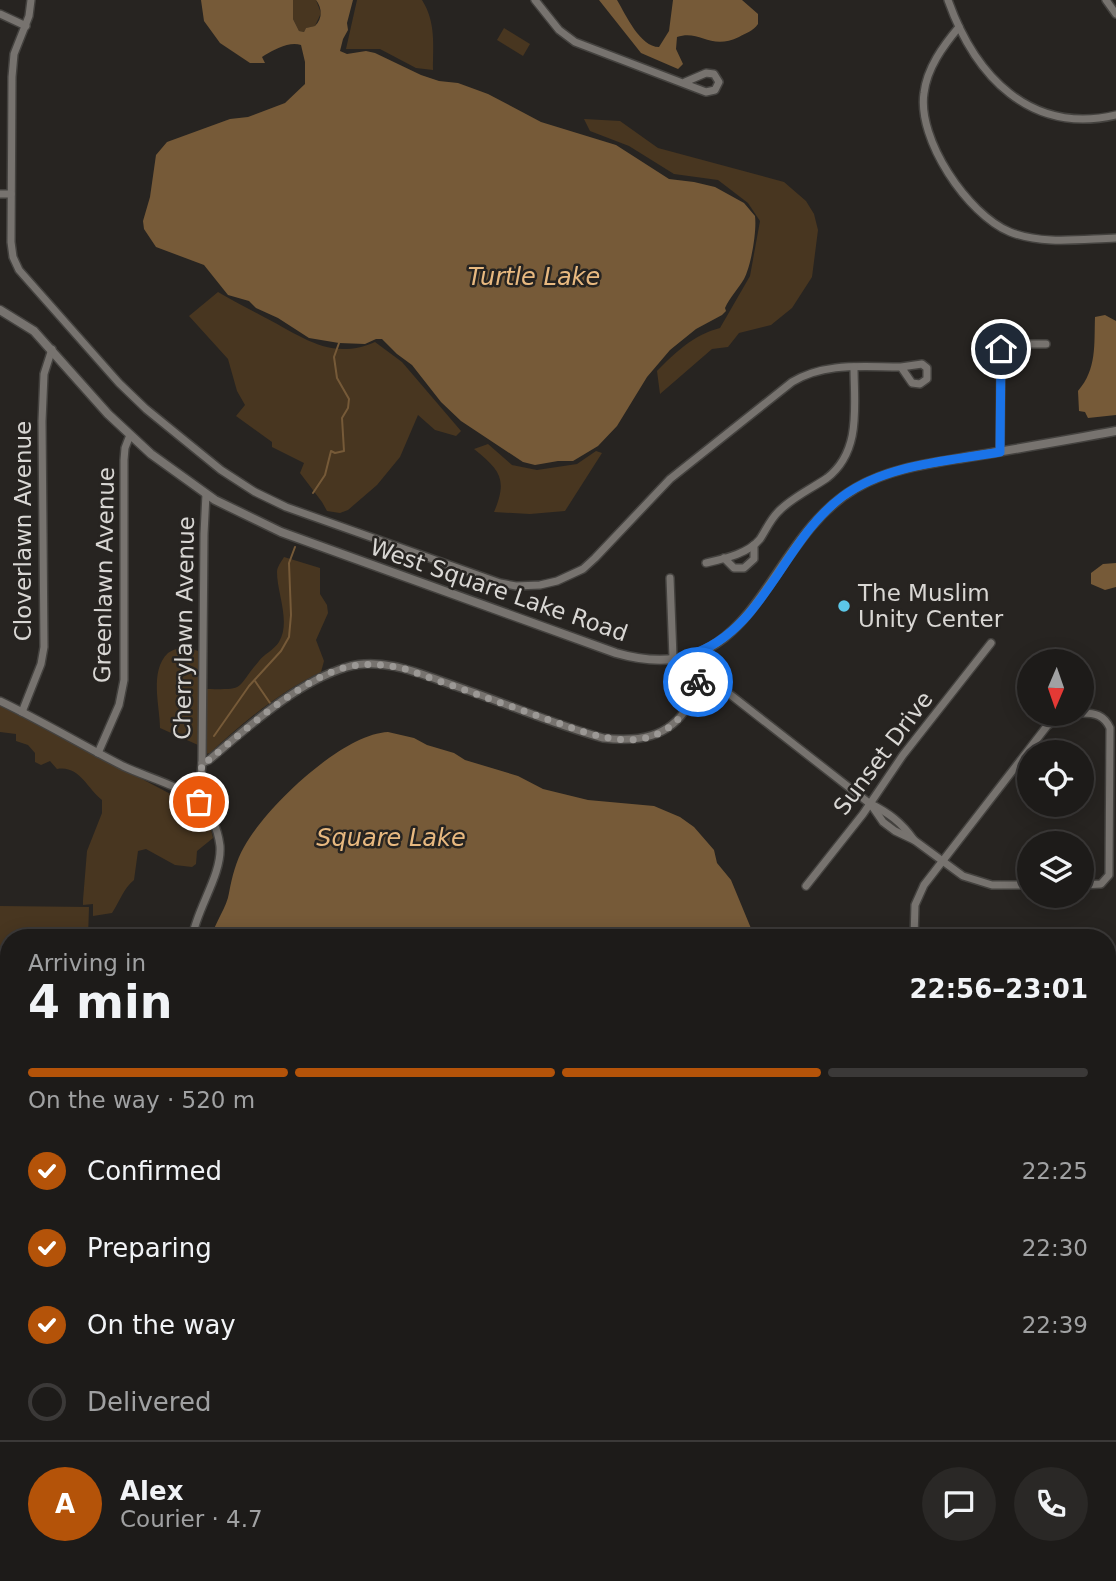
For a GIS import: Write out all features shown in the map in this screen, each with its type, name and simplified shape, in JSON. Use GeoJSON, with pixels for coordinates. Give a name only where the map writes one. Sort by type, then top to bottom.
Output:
{"type":"FeatureCollection","features":[{"type":"Feature","properties":{"kind":"street"},"geometry":{"type":"LineString","coordinates":[[31,0],[26,26],[13,58],[11,92],[12,250],[23,276],[131,395],[221,470],[255,492],[286,507],[508,584],[533,586],[550,583],[583,569],[670,479],[785,387],[813,371],[832,367],[901,367]]}},
{"type":"Feature","properties":{"kind":"street"},"geometry":{"type":"LineString","coordinates":[[535,0],[559,30],[575,42],[685,82]]}},
{"type":"Feature","properties":{"kind":"street"},"geometry":{"type":"LineString","coordinates":[[948,0],[959,27],[988,72],[1007,92],[1028,106],[1054,116],[1094,119],[1116,115]]}},
{"type":"Feature","properties":{"kind":"street"},"geometry":{"type":"LineString","coordinates":[[1106,0],[1116,14]]}},
{"type":"Feature","properties":{"kind":"street"},"geometry":{"type":"LineString","coordinates":[[0,14],[26,26]]}},
{"type":"Feature","properties":{"kind":"street"},"geometry":{"type":"LineString","coordinates":[[959,27],[933,64],[925,86],[923,104],[932,141],[960,188],[992,222],[1018,235],[1044,240],[1116,238]]}},
{"type":"Feature","properties":{"kind":"street"},"geometry":{"type":"LineString","coordinates":[[0,92],[11,92]]}},
{"type":"Feature","properties":{"kind":"street"},"geometry":{"type":"LineString","coordinates":[[0,194],[11,194]]}},
{"type":"Feature","properties":{"kind":"street"},"geometry":{"type":"LineString","coordinates":[[0,206],[11,206]]}},
{"type":"Feature","properties":{"kind":"street","name":"West Square Lake Road"},"geometry":{"type":"LineString","coordinates":[[0,310],[34,331],[108,414],[150,454],[206,494],[281,532],[616,653],[644,659],[690,655],[722,640],[743,622],[809,527],[849,492],[890,473],[1116,431]]}},
{"type":"Feature","properties":{"kind":"street"},"geometry":{"type":"LineString","coordinates":[[1000,452],[1001,349],[1007,344],[1046,344]]}},
{"type":"Feature","properties":{"kind":"street","name":"Cloverlawn Avenue"},"geometry":{"type":"LineString","coordinates":[[22,712],[41,664],[44,646],[41,421],[44,374],[52,349]]}},
{"type":"Feature","properties":{"kind":"street"},"geometry":{"type":"LineString","coordinates":[[706,563],[754,545],[777,513],[827,478],[844,459],[854,433],[854,367]]}},
{"type":"Feature","properties":{"kind":"street","name":"Greenlawn Avenue"},"geometry":{"type":"LineString","coordinates":[[97,753],[119,705],[124,680],[124,460],[130,435]]}},
{"type":"Feature","properties":{"kind":"street","name":"Cherrylawn Avenue"},"geometry":{"type":"LineString","coordinates":[[194,798],[202,762],[206,494]]}},
{"type":"Feature","properties":{"kind":"street"},"geometry":{"type":"LineString","coordinates":[[723,558],[734,568],[748,566],[754,559],[754,545]]}},
{"type":"Feature","properties":{"kind":"street"},"geometry":{"type":"LineString","coordinates":[[670,578],[673,658]]}},
{"type":"Feature","properties":{"kind":"street","name":"Sunset Drive"},"geometry":{"type":"LineString","coordinates":[[806,886],[903,755],[991,643]]}},
{"type":"Feature","properties":{"kind":"street"},"geometry":{"type":"LineString","coordinates":[[202,762],[209,760],[284,700],[321,677],[349,666],[380,664],[405,669],[603,738],[619,740],[648,737],[673,726],[693,697],[698,679],[690,655]]}},
{"type":"Feature","properties":{"kind":"street"},"geometry":{"type":"LineString","coordinates":[[698,679],[718,685],[869,803],[889,827],[914,839],[963,876],[982,884],[1017,885]]}},
{"type":"Feature","properties":{"kind":"street"},"geometry":{"type":"LineString","coordinates":[[0,701],[97,753],[194,798],[211,817],[220,847],[218,863],[194,929]]}},
{"type":"Feature","properties":{"kind":"street"},"geometry":{"type":"LineString","coordinates":[[1094,715],[1107,720],[1110,728],[1109,869],[1105,882],[1094,885]]}},
{"type":"Feature","properties":{"kind":"street"},"geometry":{"type":"LineString","coordinates":[[914,929],[916,899],[942,861],[1047,726]]}},
{"type":"Feature","properties":{"kind":"shaded area"},"geometry":{"type":"Polygon","coordinates":[[[293,0],[316,0],[321,13],[315,26],[306,28],[304,32],[299,31],[293,19],[293,0]]]}},
{"type":"Feature","properties":{"kind":"shaded area"},"geometry":{"type":"Polygon","coordinates":[[[357,0],[422,0],[432,25],[433,70],[416,68],[380,49],[346,49],[357,0]]]}},
{"type":"Feature","properties":{"kind":"shaded area"},"geometry":{"type":"Polygon","coordinates":[[[504,28],[530,44],[523,56],[497,40],[504,28]]]}},
{"type":"Feature","properties":{"kind":"shaded area"},"geometry":{"type":"Polygon","coordinates":[[[584,119],[620,121],[658,148],[784,182],[806,201],[814,214],[818,230],[812,277],[792,308],[771,325],[739,333],[728,347],[712,349],[660,394],[657,371],[693,340],[720,328],[750,276],[760,221],[748,203],[718,180],[674,174],[629,146],[590,131],[584,119]]]}},
{"type":"Feature","properties":{"kind":"shaded area"},"geometry":{"type":"Polygon","coordinates":[[[218,292],[316,344],[344,349],[375,342],[402,362],[461,431],[456,436],[435,430],[418,415],[400,457],[377,485],[348,510],[340,513],[327,511],[300,473],[304,463],[272,447],[272,442],[236,416],[245,405],[237,391],[228,359],[189,316],[218,292]]]}},
{"type":"Feature","properties":{"kind":"shaded area"},"geometry":{"type":"Polygon","coordinates":[[[488,444],[512,465],[537,470],[577,464],[596,451],[602,453],[565,511],[530,514],[494,512],[500,491],[499,476],[490,463],[474,449],[488,444]]]}},
{"type":"Feature","properties":{"kind":"shaded area"},"geometry":{"type":"Polygon","coordinates":[[[284,557],[320,568],[320,594],[327,605],[328,613],[316,640],[324,661],[321,672],[277,698],[206,754],[204,693],[207,689],[239,686],[279,642],[284,617],[277,572],[284,557]]]}},
{"type":"Feature","properties":{"kind":"shaded area"},"geometry":{"type":"Polygon","coordinates":[[[184,646],[198,651],[198,745],[160,728],[157,689],[159,669],[168,653],[184,646]]]}},
{"type":"Feature","properties":{"kind":"shaded area"},"geometry":{"type":"Polygon","coordinates":[[[0,704],[197,808],[211,829],[213,838],[197,851],[196,864],[192,867],[175,865],[146,849],[138,851],[134,880],[124,891],[112,913],[93,916],[93,904],[83,905],[83,900],[87,851],[102,813],[102,800],[71,770],[57,769],[50,761],[41,765],[35,762],[35,753],[28,745],[16,741],[16,734],[0,732],[0,704]]]}},
{"type":"Feature","properties":{"kind":"shaded area"},"geometry":{"type":"Polygon","coordinates":[[[0,906],[89,907],[88,929],[0,929],[0,906]]]}},
{"type":"Feature","properties":{"kind":"water","name":"Turtle Lake"},"geometry":{"type":"Polygon","coordinates":[[[201,0],[293,0],[293,19],[299,31],[304,32],[306,28],[315,26],[319,20],[320,6],[316,0],[353,0],[347,23],[348,30],[340,51],[347,54],[366,51],[375,53],[421,75],[458,83],[488,94],[541,122],[616,145],[669,179],[715,187],[744,203],[755,216],[755,222],[751,257],[744,279],[722,315],[696,329],[670,350],[647,377],[617,426],[598,446],[573,461],[535,465],[523,462],[461,421],[441,402],[412,365],[382,339],[365,344],[309,338],[278,318],[256,308],[249,301],[228,295],[204,265],[156,247],[144,229],[143,221],[150,197],[156,155],[167,142],[285,103],[305,84],[305,62],[301,45],[287,45],[273,50],[262,57],[265,63],[250,63],[220,43],[204,21],[201,0]]]}},
{"type":"Feature","properties":{"kind":"water"},"geometry":{"type":"Polygon","coordinates":[[[599,0],[617,0],[640,36],[652,46],[659,47],[669,31],[673,0],[742,0],[758,14],[758,24],[749,32],[729,41],[720,42],[685,35],[677,37],[676,49],[683,64],[678,69],[641,53],[599,0]]]}},
{"type":"Feature","properties":{"kind":"water"},"geometry":{"type":"Polygon","coordinates":[[[1105,315],[1116,321],[1116,415],[1088,418],[1085,412],[1079,411],[1078,391],[1089,374],[1094,347],[1095,317],[1105,315]]]}},
{"type":"Feature","properties":{"kind":"water"},"geometry":{"type":"Polygon","coordinates":[[[1116,563],[1116,587],[1105,590],[1091,584],[1091,573],[1103,564],[1116,563]]]}},
{"type":"Feature","properties":{"kind":"water","name":"Square Lake"},"geometry":{"type":"Polygon","coordinates":[[[388,732],[414,738],[465,760],[518,776],[543,789],[588,800],[654,806],[680,817],[694,827],[714,850],[717,863],[731,880],[751,929],[214,929],[228,898],[241,852],[269,812],[307,775],[328,759],[349,745],[388,732]]]}},
{"type":"Feature","properties":{"kind":"waterway"},"geometry":{"type":"LineString","coordinates":[[313,493],[325,475],[331,451],[344,451],[342,418],[348,408],[349,399],[337,378],[334,357],[339,343]]}},
{"type":"Feature","properties":{"kind":"waterway"},"geometry":{"type":"LineString","coordinates":[[214,736],[249,686],[281,651],[289,637],[289,563],[295,547]]}},
{"type":"Feature","properties":{"kind":"waterway"},"geometry":{"type":"LineString","coordinates":[[255,681],[270,703]]}},
{"type":"Feature","properties":{"kind":"way so far"},"geometry":{"type":"LineString","coordinates":[[199,802],[194,798],[202,762],[209,760],[284,700],[321,677],[349,666],[380,664],[405,669],[575,729],[619,740],[648,737],[673,726],[693,697],[698,682]]}},
{"type":"Feature","properties":{"kind":"place","name":"The Muslim Unity Center"},"geometry":{"type":"Point","coordinates":[844,606]}},
{"type":"Feature","properties":{"kind":"route"},"geometry":{"type":"LineString","coordinates":[[698,682],[690,655],[722,640],[743,622],[809,527],[841,498],[890,473],[1000,452],[1001,349]]}}]}
